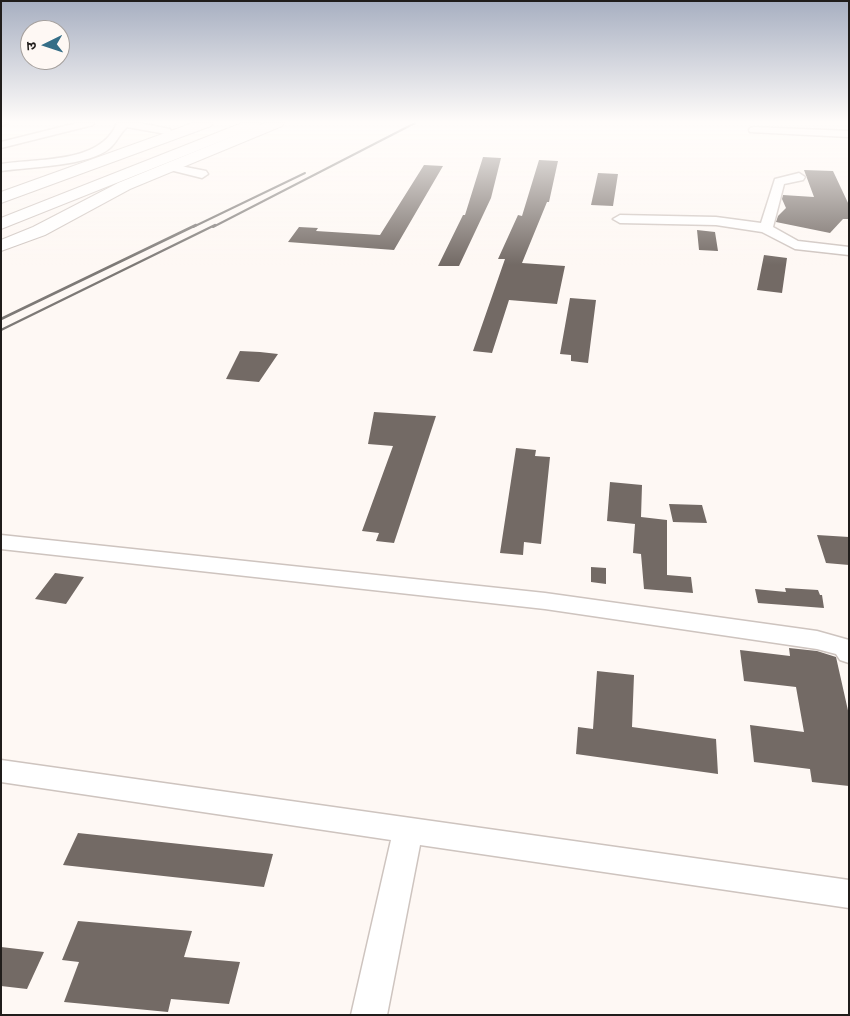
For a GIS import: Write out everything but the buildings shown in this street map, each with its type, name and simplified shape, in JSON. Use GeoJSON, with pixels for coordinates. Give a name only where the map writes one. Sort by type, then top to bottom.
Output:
{"type":"FeatureCollection","features":[{"type":"Feature","properties":{"kind":"main road"},"geometry":{"type":"LineString","coordinates":[[1,198],[76,170]]}},
{"type":"Feature","properties":{"kind":"main road"},"geometry":{"type":"LineString","coordinates":[[1,206],[75,178],[111,170]]}},
{"type":"Feature","properties":{"kind":"main road"},"geometry":{"type":"LineString","coordinates":[[1,214],[123,170]]}},
{"type":"Feature","properties":{"kind":"main road"},"geometry":{"type":"LineString","coordinates":[[1,224],[126,170]]}},
{"type":"Feature","properties":{"kind":"main road"},"geometry":{"type":"LineString","coordinates":[[1,234],[58,212],[130,170]]}},
{"type":"Feature","properties":{"kind":"main road"},"geometry":{"type":"LineString","coordinates":[[1,246],[39,231],[124,186],[162,170]]}},
{"type":"Feature","properties":{"kind":"street"},"geometry":{"type":"LineString","coordinates":[[186,170],[202,174]]}},
{"type":"Feature","properties":{"kind":"street"},"geometry":{"type":"LineString","coordinates":[[766,228],[779,182],[799,177]]}},
{"type":"Feature","properties":{"kind":"street"},"geometry":{"type":"LineString","coordinates":[[620,218],[716,221],[766,228],[795,245],[849,251]]}},
{"type":"Feature","properties":{"kind":"street"},"geometry":{"type":"LineString","coordinates":[[1,542],[544,601],[817,640],[847,648],[849,654]]}},
{"type":"Feature","properties":{"kind":"street"},"geometry":{"type":"LineString","coordinates":[[1,770],[849,894]]}},
{"type":"Feature","properties":{"kind":"street"},"geometry":{"type":"LineString","coordinates":[[369,1015],[408,831]]}},
{"type":"Feature","properties":{"kind":"railway"},"geometry":{"type":"LineString","coordinates":[[213,227],[323,170]]}},
{"type":"Feature","properties":{"kind":"railway"},"geometry":{"type":"LineString","coordinates":[[193,227],[305,173]]}},
{"type":"Feature","properties":{"kind":"railway"},"geometry":{"type":"LineString","coordinates":[[1,319],[196,225]]}},
{"type":"Feature","properties":{"kind":"railway"},"geometry":{"type":"LineString","coordinates":[[1,330],[215,225]]}}]}
